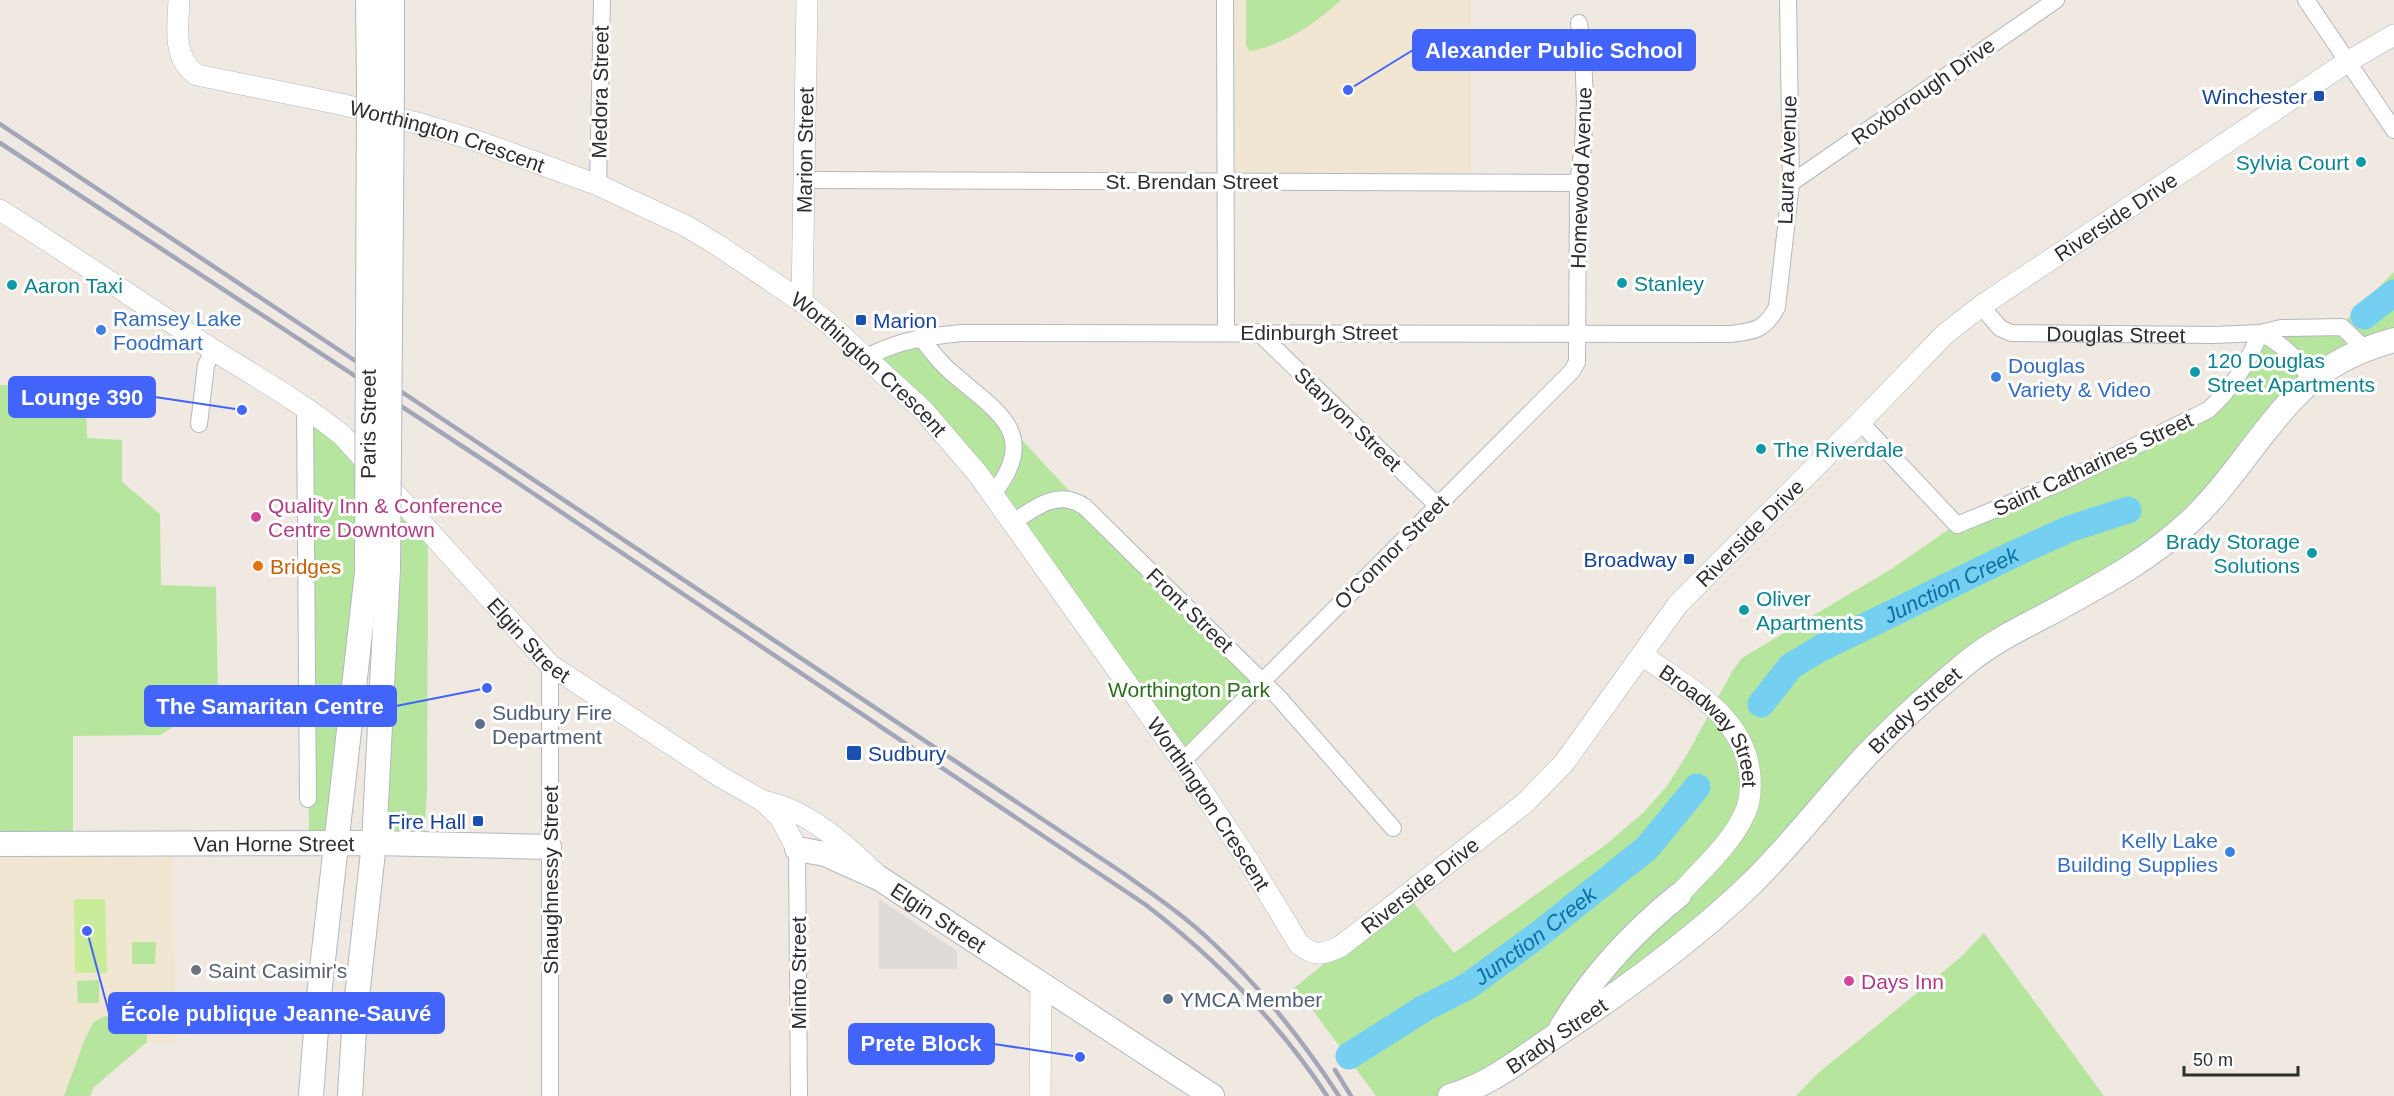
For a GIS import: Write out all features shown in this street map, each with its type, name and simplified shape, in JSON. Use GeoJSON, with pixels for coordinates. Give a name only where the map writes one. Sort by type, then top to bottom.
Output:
{"type":"FeatureCollection","features":[{"type":"Feature","properties":{"kind":"main road","name":"Paris Street"},"geometry":{"type":"LineString","coordinates":[[368,0],[380,85]]}},
{"type":"Feature","properties":{"kind":"main road","name":"Paris Street"},"geometry":{"type":"LineString","coordinates":[[350,1096],[355,1015],[374,843],[378,571],[380,85],[392,0]]}},
{"type":"Feature","properties":{"kind":"main road"},"geometry":{"type":"LineString","coordinates":[[2365,349],[2394,340]]}},
{"type":"Feature","properties":{"kind":"main road","name":"Brady Street"},"geometry":{"type":"LineString","coordinates":[[1464,1094],[1601,1006],[1719,913],[1751,883],[1903,718],[1997,641],[2129,569],[2188,524],[2235,473],[2286,407],[2312,380],[2330,367],[2365,349]]}},
{"type":"Feature","properties":{"kind":"main road","name":"Paris Street"},"geometry":{"type":"LineString","coordinates":[[311,1096],[318,1004],[336,843],[378,571]]}},
{"type":"Feature","properties":{"kind":"main road","name":"Van Horne Street"},"geometry":{"type":"LineString","coordinates":[[0,844],[374,843],[549,847]]}},
{"type":"Feature","properties":{"kind":"main road","name":"Elgin Street"},"geometry":{"type":"LineString","coordinates":[[798,849],[831,856],[879,878],[1041,985],[1113,1029],[1212,1096]]}},
{"type":"Feature","properties":{"kind":"main road"},"geometry":{"type":"LineString","coordinates":[[1664,957],[1661,936],[1665,920],[1679,895]]}},
{"type":"Feature","properties":{"kind":"main road"},"geometry":{"type":"LineString","coordinates":[[1556,1035],[1578,1000],[1617,955],[1654,915],[1679,895]]}},
{"type":"Feature","properties":{"kind":"street","name":"Worthington Crescent"},"geometry":{"type":"LineString","coordinates":[[179,0],[178,48],[189,70],[205,78],[340,104],[421,124],[477,141],[598,185],[686,226],[802,302],[867,357],[924,411],[993,494],[1182,762],[1248,860],[1299,944],[1314,954],[1326,953]]}},
{"type":"Feature","properties":{"kind":"street","name":"Medora Street"},"geometry":{"type":"LineString","coordinates":[[598,185],[602,0]]}},
{"type":"Feature","properties":{"kind":"street","name":"Marion Street"},"geometry":{"type":"LineString","coordinates":[[802,302],[807,0]]}},
{"type":"Feature","properties":{"kind":"street"},"geometry":{"type":"LineString","coordinates":[[1225,0],[1226,332]]}},
{"type":"Feature","properties":{"kind":"street","name":"Laura Avenue"},"geometry":{"type":"LineString","coordinates":[[1771,318],[1777,307],[1780,291],[1791,183],[1788,0]]}},
{"type":"Feature","properties":{"kind":"street","name":"Roxborough Drive"},"geometry":{"type":"LineString","coordinates":[[1791,183],[2056,0]]}},
{"type":"Feature","properties":{"kind":"street"},"geometry":{"type":"LineString","coordinates":[[2306,0],[2394,130]]}},
{"type":"Feature","properties":{"kind":"street","name":"Homewood Avenue"},"geometry":{"type":"LineString","coordinates":[[1577,333],[1578,183],[1585,102],[1579,23]]}},
{"type":"Feature","properties":{"kind":"street","name":"Riverside Drive"},"geometry":{"type":"LineString","coordinates":[[1326,953],[1341,946],[1525,803],[1546,784],[1564,763],[1678,604],[1860,423],[1945,334],[1981,306],[2347,62],[2394,35]]}},
{"type":"Feature","properties":{"kind":"street","name":"St. Brendan Street"},"geometry":{"type":"LineString","coordinates":[[805,180],[1578,183]]}},
{"type":"Feature","properties":{"kind":"street","name":"Elgin Street"},"geometry":{"type":"LineString","coordinates":[[0,210],[305,407],[342,435],[550,665],[721,777],[763,801],[780,817],[798,849]]}},
{"type":"Feature","properties":{"kind":"street","name":"Douglas Street"},"geometry":{"type":"LineString","coordinates":[[1981,306],[2000,328],[2011,333],[2202,335],[2260,333],[2281,328],[2342,327],[2365,349]]}},
{"type":"Feature","properties":{"kind":"street","name":"Edinburgh Street"},"geometry":{"type":"LineString","coordinates":[[867,357],[890,345],[920,337],[962,333],[1731,334],[1761,328],[1771,318]]}},
{"type":"Feature","properties":{"kind":"street","name":"Stanyon Street"},"geometry":{"type":"LineString","coordinates":[[1258,332],[1437,505]]}},
{"type":"Feature","properties":{"kind":"street","name":"O'Connor Street"},"geometry":{"type":"LineString","coordinates":[[1182,762],[1572,370],[1579,353],[1577,333]]}},
{"type":"Feature","properties":{"kind":"street"},"geometry":{"type":"LineString","coordinates":[[2260,333],[2290,351],[2312,380]]}},
{"type":"Feature","properties":{"kind":"street","name":"Saint Catharines Street"},"geometry":{"type":"LineString","coordinates":[[1860,423],[1957,525],[2064,482],[2208,410],[2226,394],[2243,370],[2260,333]]}},
{"type":"Feature","properties":{"kind":"street"},"geometry":{"type":"LineString","coordinates":[[920,337],[949,370],[1005,420],[1013,434],[1012,465],[1005,479],[993,494]]}},
{"type":"Feature","properties":{"kind":"street"},"geometry":{"type":"LineString","coordinates":[[199,424],[206,364],[214,350]]}},
{"type":"Feature","properties":{"kind":"street"},"geometry":{"type":"LineString","coordinates":[[305,407],[308,799]]}},
{"type":"Feature","properties":{"kind":"street","name":"Front Street"},"geometry":{"type":"LineString","coordinates":[[1014,522],[1047,503],[1065,498],[1075,500],[1085,507],[1262,681],[1393,828]]}},
{"type":"Feature","properties":{"kind":"street","name":"Broadway Street"},"geometry":{"type":"LineString","coordinates":[[1642,655],[1719,711],[1732,725],[1741,740],[1749,764],[1749,801],[1743,817],[1734,833],[1679,895]]}},
{"type":"Feature","properties":{"kind":"street","name":"Shaughnessy Street"},"geometry":{"type":"LineString","coordinates":[[550,665],[550,1096]]}},
{"type":"Feature","properties":{"kind":"street"},"geometry":{"type":"LineString","coordinates":[[763,801],[780,805],[813,822],[860,858],[879,878]]}},
{"type":"Feature","properties":{"kind":"street","name":"Minto Street"},"geometry":{"type":"LineString","coordinates":[[798,849],[799,1096]]}},
{"type":"Feature","properties":{"kind":"street"},"geometry":{"type":"LineString","coordinates":[[1040,1096],[1041,985]]}},
{"type":"Feature","properties":{"kind":"shaded area"},"geometry":{"type":"Polygon","coordinates":[[[1226,0],[1471,0],[1471,181],[1226,180],[1226,0]]]}},
{"type":"Feature","properties":{"kind":"shaded area"},"geometry":{"type":"Polygon","coordinates":[[[173,844],[175,1043],[147,1042],[147,1027],[85,1039],[64,1096],[0,1096],[0,845],[173,844]]]}},
{"type":"Feature","properties":{"kind":"shaded area"},"geometry":{"type":"Polygon","coordinates":[[[879,899],[957,951],[957,969],[879,969],[879,899]]]}},
{"type":"Feature","properties":{"kind":"green space"},"geometry":{"type":"Polygon","coordinates":[[[1246,0],[1341,0],[1287,39],[1249,51],[1246,45],[1246,0]]]}},
{"type":"Feature","properties":{"kind":"green space"},"geometry":{"type":"Polygon","coordinates":[[[2394,272],[2394,341],[2345,360],[2211,504],[1972,661],[1720,914],[1446,1096],[1376,1096],[1294,988],[1408,896],[1454,953],[1604,846],[1643,813],[1667,786],[1742,658],[1893,568],[1955,525],[2208,409],[2260,332],[2340,326],[2394,272]]]}},
{"type":"Feature","properties":{"kind":"green space","name":"Worthington Park"},"geometry":{"type":"Polygon","coordinates":[[[922,338],[1010,427],[1085,508],[1262,683],[1182,764],[1013,524],[867,359],[922,338]]]}},
{"type":"Feature","properties":{"kind":"green space"},"geometry":{"type":"Polygon","coordinates":[[[0,385],[86,386],[87,438],[122,440],[122,482],[160,514],[161,585],[216,587],[218,706],[202,709],[160,735],[73,736],[73,844],[0,845],[0,385]]]}},
{"type":"Feature","properties":{"kind":"green space"},"geometry":{"type":"Polygon","coordinates":[[[298,411],[333,438],[358,466],[358,584],[332,800],[323,845],[309,844],[307,586],[298,411]]]}},
{"type":"Feature","properties":{"kind":"green space"},"geometry":{"type":"Polygon","coordinates":[[[402,502],[428,530],[427,790],[424,844],[375,844],[401,575],[402,502]]]}},
{"type":"Feature","properties":{"kind":"green space"},"geometry":{"type":"Polygon","coordinates":[[[74,899],[105,899],[107,973],[75,973],[74,899]]]}},
{"type":"Feature","properties":{"kind":"green space"},"geometry":{"type":"Polygon","coordinates":[[[1984,933],[2104,1096],[1796,1096],[1816,1075],[1960,958],[1984,933]]]}},
{"type":"Feature","properties":{"kind":"green space"},"geometry":{"type":"Polygon","coordinates":[[[132,942],[156,942],[155,964],[132,964],[132,942]]]}},
{"type":"Feature","properties":{"kind":"green space"},"geometry":{"type":"Polygon","coordinates":[[[99,980],[99,1003],[78,1003],[77,981],[99,980]]]}},
{"type":"Feature","properties":{"kind":"green space"},"geometry":{"type":"Polygon","coordinates":[[[105,1016],[138,1021],[147,1027],[147,1042],[94,1087],[90,1096],[64,1096],[93,1023],[105,1016]]]}},
{"type":"Feature","properties":{"kind":"waterway","name":"Junction Creek"},"geometry":{"type":"LineString","coordinates":[[2364,316],[2394,293]]}},
{"type":"Feature","properties":{"kind":"waterway","name":"Junction Creek"},"geometry":{"type":"LineString","coordinates":[[1761,704],[1791,666],[1821,648],[2069,529],[2128,510]]}},
{"type":"Feature","properties":{"kind":"waterway","name":"Junction Creek"},"geometry":{"type":"LineString","coordinates":[[1349,1056],[1423,1009],[1468,986],[1538,935],[1647,848],[1697,787]]}},
{"type":"Feature","properties":{"kind":"railway"},"geometry":{"type":"LineString","coordinates":[[0,124],[1158,898],[1203,934],[1249,979],[1311,1055],[1339,1096]]}},
{"type":"Feature","properties":{"kind":"railway"},"geometry":{"type":"LineString","coordinates":[[0,143],[503,473],[1146,905],[1221,969],[1267,1017],[1308,1068],[1327,1096]]}},
{"type":"Feature","properties":{"kind":"railway"},"geometry":{"type":"LineString","coordinates":[[1335,1070],[1351,1096]]}},
{"type":"Feature","properties":{"kind":"place","name":"Alexander Public School"},"geometry":{"type":"Point","coordinates":[1348,90]}},
{"type":"Feature","properties":{"kind":"place","name":"Winchester"},"geometry":{"type":"Point","coordinates":[2319,96]}},
{"type":"Feature","properties":{"kind":"place","name":"Sylvia Court"},"geometry":{"type":"Point","coordinates":[2361,162]}},
{"type":"Feature","properties":{"kind":"place","name":"Stanley"},"geometry":{"type":"Point","coordinates":[1622,283]}},
{"type":"Feature","properties":{"kind":"place","name":"Aaron Taxi"},"geometry":{"type":"Point","coordinates":[12,285]}},
{"type":"Feature","properties":{"kind":"place","name":"Marion"},"geometry":{"type":"Point","coordinates":[861,320]}},
{"type":"Feature","properties":{"kind":"place","name":"Ramsey Lake Foodmart"},"geometry":{"type":"Point","coordinates":[101,330]}},
{"type":"Feature","properties":{"kind":"place","name":"120 Douglas Street Apartments"},"geometry":{"type":"Point","coordinates":[2195,372]}},
{"type":"Feature","properties":{"kind":"place","name":"Douglas Variety & Video"},"geometry":{"type":"Point","coordinates":[1996,377]}},
{"type":"Feature","properties":{"kind":"place","name":"Lounge 390"},"geometry":{"type":"Point","coordinates":[242,410]}},
{"type":"Feature","properties":{"kind":"place","name":"The Riverdale"},"geometry":{"type":"Point","coordinates":[1761,449]}},
{"type":"Feature","properties":{"kind":"place","name":"Quality Inn & Conference Centre Downtown"},"geometry":{"type":"Point","coordinates":[256,517]}},
{"type":"Feature","properties":{"kind":"place","name":"Brady Storage Solutions"},"geometry":{"type":"Point","coordinates":[2312,553]}},
{"type":"Feature","properties":{"kind":"place","name":"Broadway"},"geometry":{"type":"Point","coordinates":[1689,559]}},
{"type":"Feature","properties":{"kind":"place","name":"Bridges"},"geometry":{"type":"Point","coordinates":[258,566]}},
{"type":"Feature","properties":{"kind":"place","name":"Oliver Apartments"},"geometry":{"type":"Point","coordinates":[1744,610]}},
{"type":"Feature","properties":{"kind":"place","name":"The Samaritan Centre"},"geometry":{"type":"Point","coordinates":[487,688]}},
{"type":"Feature","properties":{"kind":"place","name":"Sudbury Fire Department"},"geometry":{"type":"Point","coordinates":[480,724]}},
{"type":"Feature","properties":{"kind":"place","name":"Sudbury"},"geometry":{"type":"Point","coordinates":[854,753]}},
{"type":"Feature","properties":{"kind":"place","name":"Fire Hall"},"geometry":{"type":"Point","coordinates":[478,821]}},
{"type":"Feature","properties":{"kind":"place","name":"Kelly Lake Building Supplies"},"geometry":{"type":"Point","coordinates":[2230,852]}},
{"type":"Feature","properties":{"kind":"place","name":"École publique Jeanne-Sauvé"},"geometry":{"type":"Point","coordinates":[87,931]}},
{"type":"Feature","properties":{"kind":"place","name":"Saint Casimir's"},"geometry":{"type":"Point","coordinates":[196,970]}},
{"type":"Feature","properties":{"kind":"place","name":"Days Inn"},"geometry":{"type":"Point","coordinates":[1849,981]}},
{"type":"Feature","properties":{"kind":"place","name":"YMCA Member"},"geometry":{"type":"Point","coordinates":[1168,999]}},
{"type":"Feature","properties":{"kind":"place","name":"Prete Block"},"geometry":{"type":"Point","coordinates":[1080,1057]}}]}
